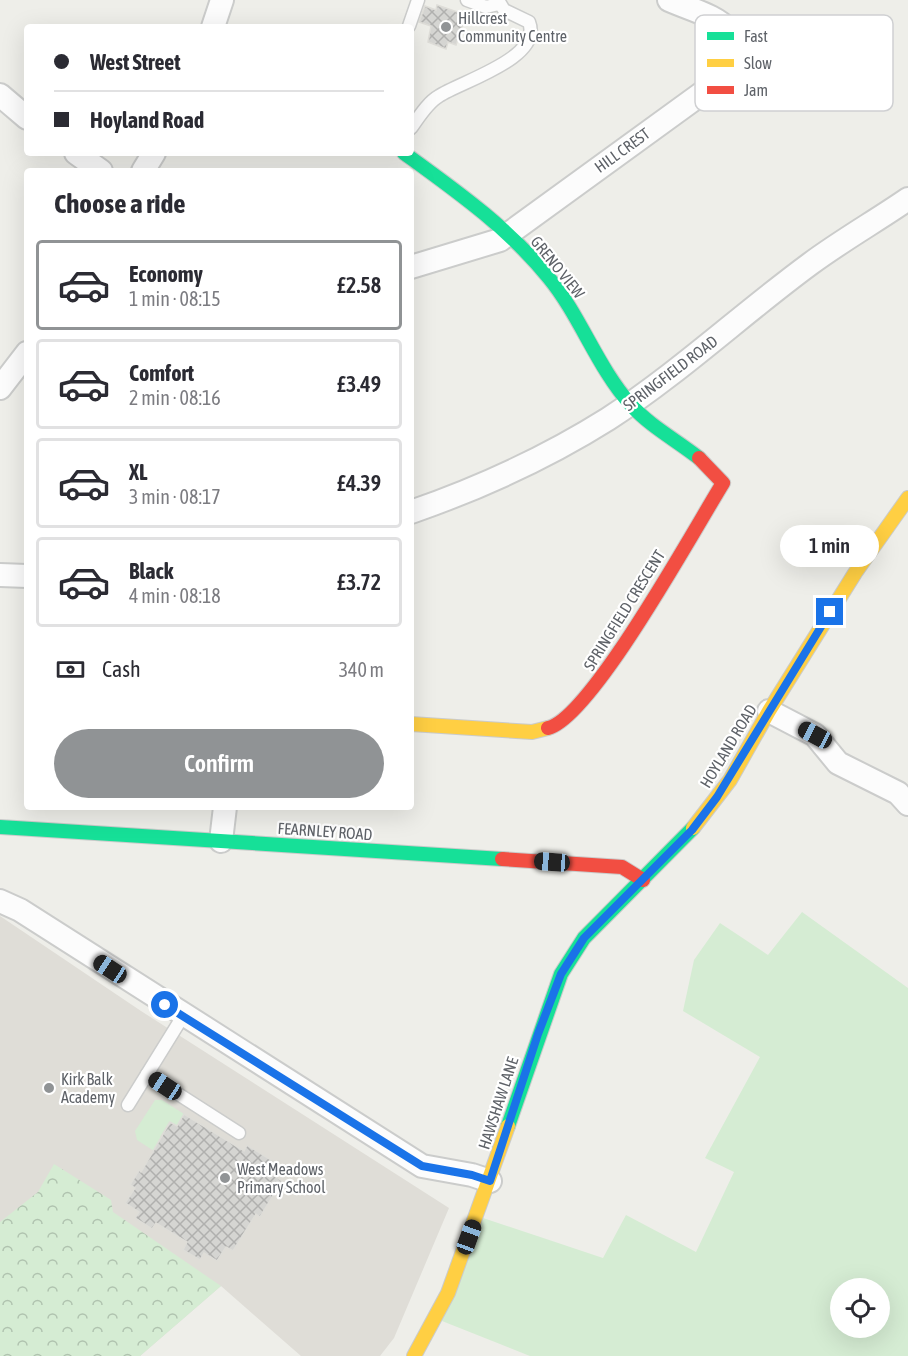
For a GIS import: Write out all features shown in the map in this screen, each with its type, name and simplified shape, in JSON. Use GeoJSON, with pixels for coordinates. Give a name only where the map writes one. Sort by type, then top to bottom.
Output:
{"type":"FeatureCollection","features":[{"type":"Feature","properties":{"kind":"main road","name":"GRENO VIEW"},"geometry":{"type":"LineString","coordinates":[[408,156],[508,234],[536,260],[566,299],[630,404]]}},
{"type":"Feature","properties":{"kind":"main road","name":"SPRINGFIELD CRESCENT"},"geometry":{"type":"LineString","coordinates":[[414,724],[532,732],[554,727],[575,711],[606,674],[723,483],[706,464],[630,404]]}},
{"type":"Feature","properties":{"kind":"main road","name":"HOYLAND ROAD"},"geometry":{"type":"LineString","coordinates":[[643,880],[692,830],[717,797],[875,542],[908,498]]}},
{"type":"Feature","properties":{"kind":"main road","name":"FEARNLEY ROAD"},"geometry":{"type":"LineString","coordinates":[[0,827],[622,867],[643,880]]}},
{"type":"Feature","properties":{"kind":"main road","name":"HAWSHAW LANE"},"geometry":{"type":"LineString","coordinates":[[414,1356],[448,1293],[490,1181],[538,1034],[561,974],[584,938],[643,880]]}},
{"type":"Feature","properties":{"kind":"street"},"geometry":{"type":"LineString","coordinates":[[214,24],[222,0]]}},
{"type":"Feature","properties":{"kind":"street","name":"HILL CREST"},"geometry":{"type":"LineString","coordinates":[[669,0],[705,15]]}},
{"type":"Feature","properties":{"kind":"street"},"geometry":{"type":"LineString","coordinates":[[0,95],[24,115]]}},
{"type":"Feature","properties":{"kind":"street","name":"HILL CREST"},"geometry":{"type":"LineString","coordinates":[[414,266],[500,240],[695,98]]}},
{"type":"Feature","properties":{"kind":"street"},"geometry":{"type":"LineString","coordinates":[[80,156],[97,168]]}},
{"type":"Feature","properties":{"kind":"street","name":"SPRINGFIELD ROAD"},"geometry":{"type":"LineString","coordinates":[[414,511],[460,495],[548,454],[630,404],[811,263],[908,199]]}},
{"type":"Feature","properties":{"kind":"street"},"geometry":{"type":"LineString","coordinates":[[0,388],[24,357]]}},
{"type":"Feature","properties":{"kind":"street"},"geometry":{"type":"LineString","coordinates":[[0,574],[24,576]]}},
{"type":"Feature","properties":{"kind":"street"},"geometry":{"type":"LineString","coordinates":[[769,711],[815,735],[838,763],[898,793],[908,804]]}},
{"type":"Feature","properties":{"kind":"street"},"geometry":{"type":"LineString","coordinates":[[221,841],[225,810]]}},
{"type":"Feature","properties":{"kind":"street"},"geometry":{"type":"LineString","coordinates":[[0,901],[20,910],[183,1016],[422,1166],[472,1175],[490,1181]]}},
{"type":"Feature","properties":{"kind":"lane"},"geometry":{"type":"LineString","coordinates":[[410,24],[418,0]]}},
{"type":"Feature","properties":{"kind":"lane"},"geometry":{"type":"LineString","coordinates":[[414,124],[431,101],[483,75],[524,48],[533,30],[529,22],[504,10],[498,2],[486,7],[467,0]]}},
{"type":"Feature","properties":{"kind":"lane"},"geometry":{"type":"LineString","coordinates":[[128,1105],[183,1016]]}},
{"type":"Feature","properties":{"kind":"lane"},"geometry":{"type":"LineString","coordinates":[[147,1074],[239,1133]]}},
{"type":"Feature","properties":{"kind":"shaded area","name":"West Meadows Primary School"},"geometry":{"type":"Polygon","coordinates":[[[0,916],[141,1011],[449,1208],[394,1338],[380,1356],[301,1356],[221,1286],[140,1356],[0,1356],[0,916]]]}},
{"type":"Feature","properties":{"kind":"green space"},"geometry":{"type":"Polygon","coordinates":[[[802,912],[908,988],[908,1356],[530,1356],[442,1321],[480,1217],[603,1258],[626,1215],[696,1252],[734,1172],[705,1158],[760,1057],[683,1011],[694,960],[720,923],[768,955],[802,912]]]}},
{"type":"Feature","properties":{"kind":"green space"},"geometry":{"type":"Polygon","coordinates":[[[155,1100],[162,1100],[184,1114],[177,1126],[169,1122],[160,1137],[165,1141],[154,1151],[137,1140],[135,1131],[155,1100]]]}},
{"type":"Feature","properties":{"kind":"green space"},"geometry":{"type":"Polygon","coordinates":[[[54,1164],[111,1200],[113,1212],[221,1286],[140,1356],[0,1356],[0,1222],[38,1192],[54,1164]]]}},
{"type":"Feature","properties":{"kind":"building"},"geometry":{"type":"Polygon","coordinates":[[[437,5],[466,15],[456,45],[448,42],[446,49],[428,42],[431,26],[419,22],[425,6],[436,10],[437,5]]]}},
{"type":"Feature","properties":{"kind":"building"},"geometry":{"type":"Polygon","coordinates":[[[184,1114],[244,1151],[247,1145],[276,1163],[273,1175],[282,1181],[260,1217],[256,1214],[233,1251],[226,1247],[217,1261],[204,1253],[200,1260],[183,1250],[187,1242],[156,1223],[152,1229],[135,1218],[139,1212],[125,1203],[135,1188],[130,1185],[139,1170],[141,1172],[170,1122],[177,1126],[184,1114]]]}},
{"type":"Feature","properties":{"kind":"traffic: fast"},"geometry":{"type":"LineString","coordinates":[[408,156],[481,211],[517,243],[560,293],[608,375],[631,405],[638,413],[699,458]]}},
{"type":"Feature","properties":{"kind":"traffic: fast"},"geometry":{"type":"LineString","coordinates":[[0,827],[502,859]]}},
{"type":"Feature","properties":{"kind":"traffic: fast"},"geometry":{"type":"LineString","coordinates":[[508,1126],[561,974],[584,938],[693,828]]}},
{"type":"Feature","properties":{"kind":"traffic: slow"},"geometry":{"type":"LineString","coordinates":[[693,828],[730,780],[769,711],[855,573],[908,498]]}},
{"type":"Feature","properties":{"kind":"traffic: slow"},"geometry":{"type":"LineString","coordinates":[[414,724],[532,732],[548,728]]}},
{"type":"Feature","properties":{"kind":"traffic: slow"},"geometry":{"type":"LineString","coordinates":[[414,1356],[448,1293],[508,1126]]}},
{"type":"Feature","properties":{"kind":"traffic: jam"},"geometry":{"type":"LineString","coordinates":[[548,728],[567,716],[590,692],[615,658],[667,578],[723,483],[699,458]]}},
{"type":"Feature","properties":{"kind":"traffic: jam"},"geometry":{"type":"LineString","coordinates":[[502,859],[622,867],[643,880]]}},
{"type":"Feature","properties":{"kind":"place","name":"Hillcrest Community Centre"},"geometry":{"type":"Point","coordinates":[446,27]}},
{"type":"Feature","properties":{"kind":"place","name":"Kirk Balk Academy"},"geometry":{"type":"Point","coordinates":[49,1088]}},
{"type":"Feature","properties":{"kind":"place","name":"West Meadows Primary School"},"geometry":{"type":"Point","coordinates":[225,1178]}},
{"type":"Feature","properties":{"kind":"route"},"geometry":{"type":"LineString","coordinates":[[165,1005],[422,1166],[472,1175],[490,1181],[538,1034],[561,974],[584,938],[692,830],[730,780],[830,612]]}}]}
